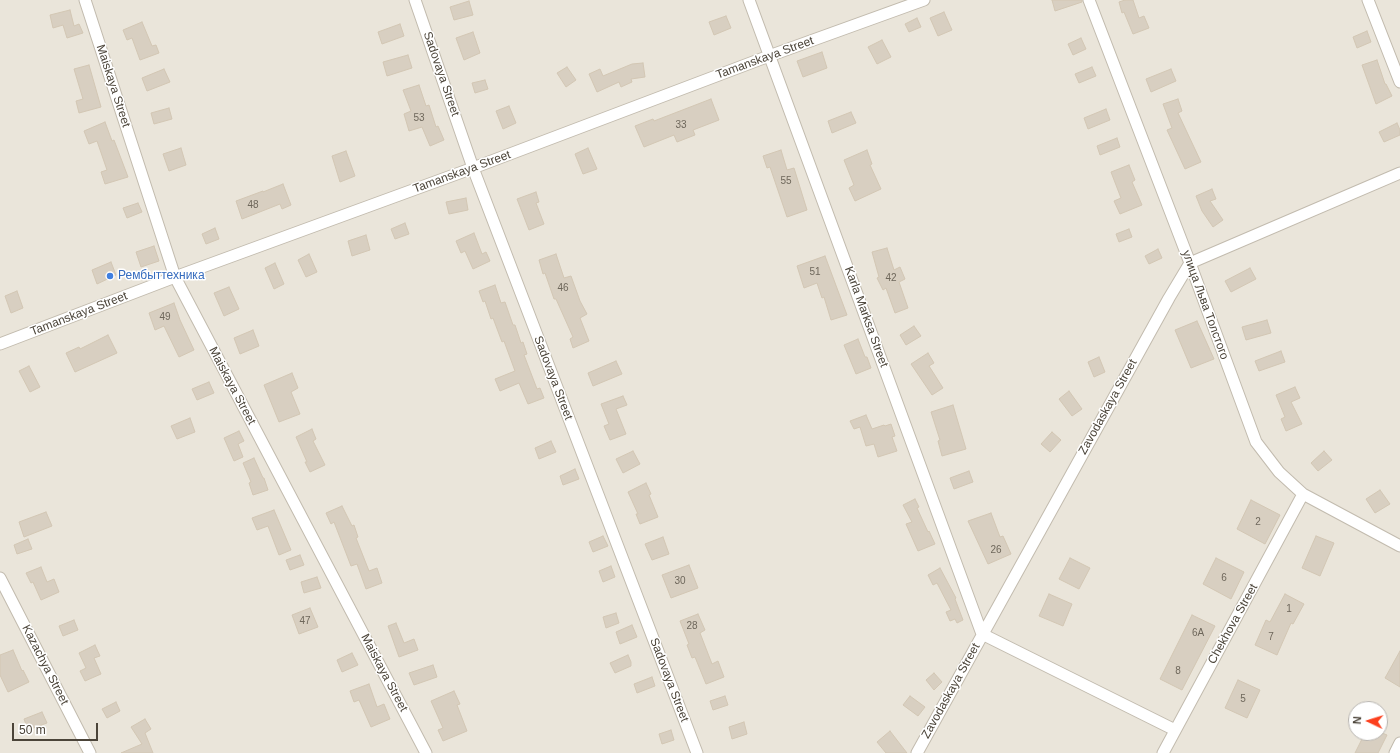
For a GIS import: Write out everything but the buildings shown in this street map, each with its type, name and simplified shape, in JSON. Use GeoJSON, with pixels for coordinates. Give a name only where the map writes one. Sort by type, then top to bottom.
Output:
{"type":"FeatureCollection","features":[{"type":"Feature","properties":{"kind":"street","name":"Maiskaya Street"},"geometry":{"type":"LineString","coordinates":[[85,0],[175,277],[426,753]]}},
{"type":"Feature","properties":{"kind":"street","name":"Sadovaya Street"},"geometry":{"type":"LineString","coordinates":[[415,0],[473,168],[698,753]]}},
{"type":"Feature","properties":{"kind":"street","name":"Karla Marksa Street"},"geometry":{"type":"LineString","coordinates":[[749,0],[982,634]]}},
{"type":"Feature","properties":{"kind":"street","name":"Tamanskaya Street"},"geometry":{"type":"LineString","coordinates":[[0,344],[175,277],[473,168],[769,56],[924,0]]}},
{"type":"Feature","properties":{"kind":"street","name":"улица Льва Толстого"},"geometry":{"type":"LineString","coordinates":[[1089,0],[1190,263],[1256,442],[1279,472],[1303,494],[1400,546]]}},
{"type":"Feature","properties":{"kind":"street"},"geometry":{"type":"LineString","coordinates":[[1368,0],[1400,82]]}},
{"type":"Feature","properties":{"kind":"street"},"geometry":{"type":"LineString","coordinates":[[1190,263],[1400,173]]}},
{"type":"Feature","properties":{"kind":"street","name":"Zavodaskaya Street"},"geometry":{"type":"LineString","coordinates":[[917,753],[1165,304],[1190,263]]}},
{"type":"Feature","properties":{"kind":"street","name":"Chekhova Street"},"geometry":{"type":"LineString","coordinates":[[1163,753],[1303,494]]}},
{"type":"Feature","properties":{"kind":"street","name":"Kazachya Street"},"geometry":{"type":"LineString","coordinates":[[0,578],[90,753]]}},
{"type":"Feature","properties":{"kind":"street"},"geometry":{"type":"LineString","coordinates":[[982,634],[1175,730]]}},
{"type":"Feature","properties":{"kind":"street"},"geometry":{"type":"LineString","coordinates":[[1395,753],[1400,743]]}},
{"type":"Feature","properties":{"kind":"shaded area"},"geometry":{"type":"Polygon","coordinates":[[[0,0],[1400,0],[1400,753],[0,753],[0,0]]]}},
{"type":"Feature","properties":{"kind":"place","name":"Рембыттехника"},"geometry":{"type":"Point","coordinates":[110,276]}}]}
